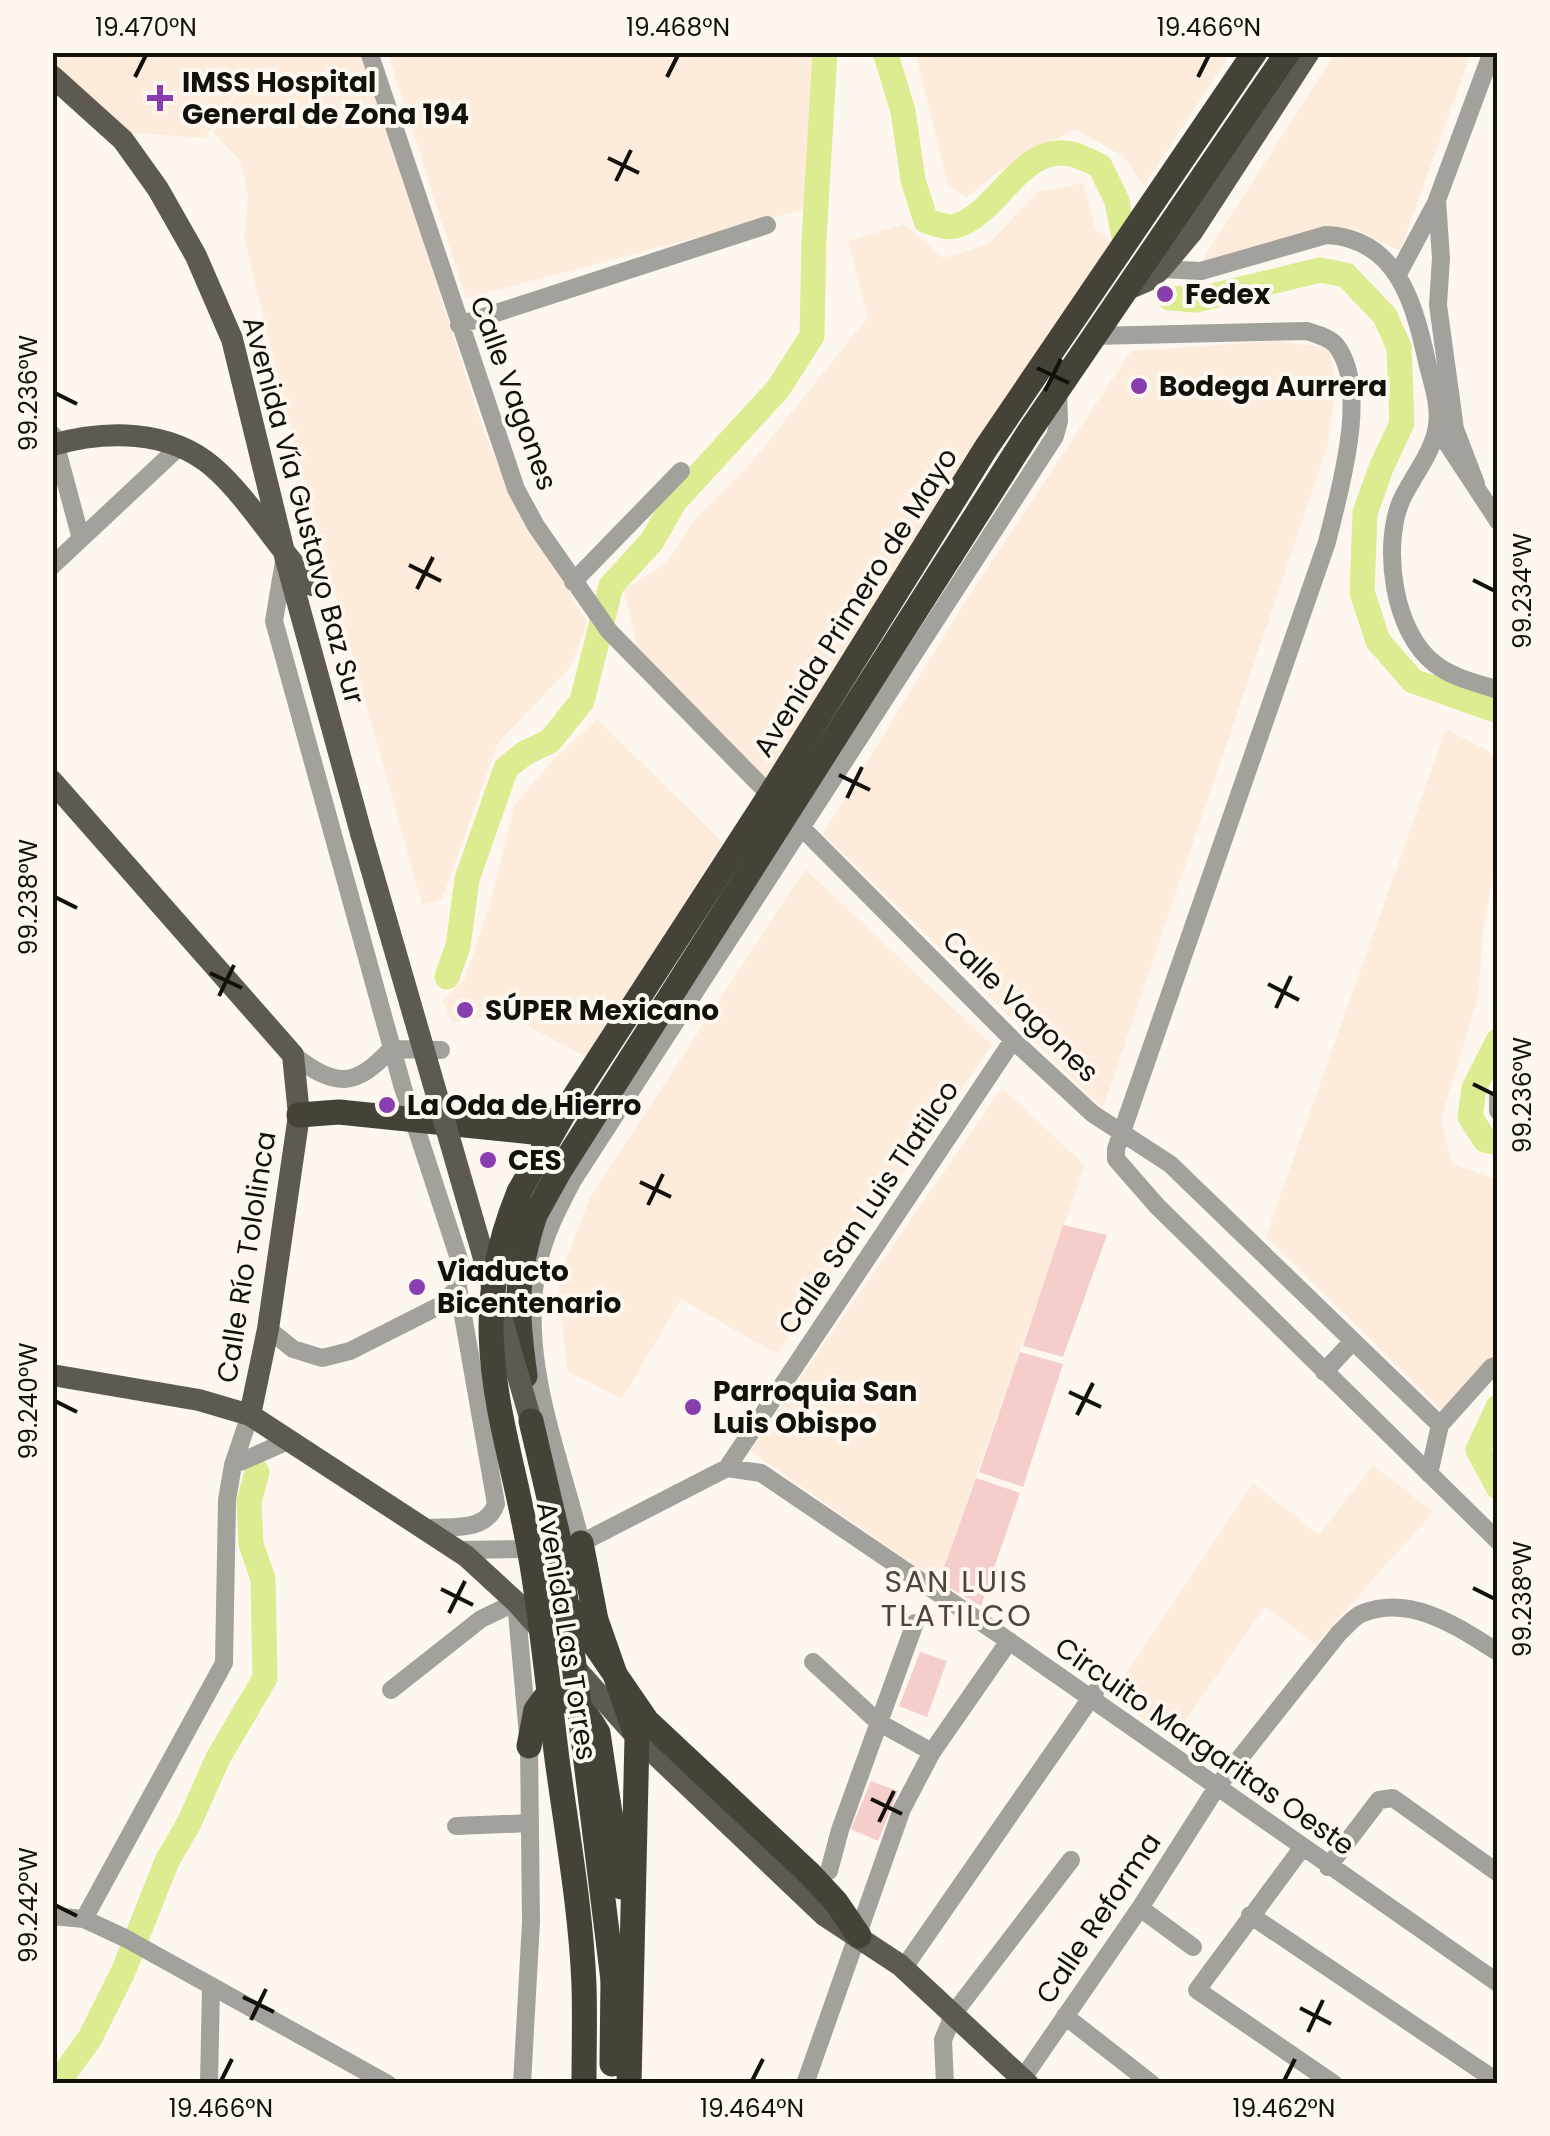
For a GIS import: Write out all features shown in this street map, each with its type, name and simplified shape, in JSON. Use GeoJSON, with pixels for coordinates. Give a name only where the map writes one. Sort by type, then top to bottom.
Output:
{"type":"FeatureCollection","features":[{"type":"Feature","properties":{"kind":"highway","name":"Avenida Primero de Mayo"},"geometry":{"type":"LineString","coordinates":[[518,1192],[562,1116],[770,794],[986,448],[1255,52]]}},
{"type":"Feature","properties":{"kind":"highway","name":"Avenida Primero de Mayo"},"geometry":{"type":"LineString","coordinates":[[531,1421],[516,1307],[523,1254],[536,1216],[570,1154],[1029,432],[1288,52]]}},
{"type":"Feature","properties":{"kind":"highway"},"geometry":{"type":"LineString","coordinates":[[300,1115],[339,1112],[533,1132],[562,1116]]}},
{"type":"Feature","properties":{"kind":"highway","name":"Avenida Las Torres"},"geometry":{"type":"LineString","coordinates":[[518,1192],[504,1227],[492,1285],[490,1345],[498,1408],[532,1568],[565,1822],[584,1982],[584,2084]]}},
{"type":"Feature","properties":{"kind":"highway","name":"Avenida Las Torres"},"geometry":{"type":"LineString","coordinates":[[531,1421],[558,1536],[622,1973],[612,2084]]}},
{"type":"Feature","properties":{"kind":"highway"},"geometry":{"type":"LineString","coordinates":[[581,1543],[596,1620],[637,1737],[622,1973]]}},
{"type":"Feature","properties":{"kind":"highway"},"geometry":{"type":"LineString","coordinates":[[565,1602],[646,1721],[819,1872],[859,1936]]}},
{"type":"Feature","properties":{"kind":"highway"},"geometry":{"type":"LineString","coordinates":[[529,1746],[536,1710],[544,1700],[556,1697],[574,1702],[598,1733],[606,1776],[629,2084]]}},
{"type":"Feature","properties":{"kind":"highway"},"geometry":{"type":"LineString","coordinates":[[606,1776],[624,1742],[637,1737]]}},
{"type":"Feature","properties":{"kind":"main road","name":"Avenida Primero de Mayo"},"geometry":{"type":"LineString","coordinates":[[1128,289],[1162,269],[1192,232],[1309,52]]}},
{"type":"Feature","properties":{"kind":"main road","name":"Avenida Vía Gustavo Baz Sur"},"geometry":{"type":"LineString","coordinates":[[52,76],[123,140],[158,190],[196,256],[232,340],[285,556],[361,832],[531,1421]]}},
{"type":"Feature","properties":{"kind":"main road"},"geometry":{"type":"LineString","coordinates":[[53,441],[133,435],[180,446],[213,467],[312,585]]}},
{"type":"Feature","properties":{"kind":"main road"},"geometry":{"type":"LineString","coordinates":[[52,781],[293,1056]]}},
{"type":"Feature","properties":{"kind":"main road","name":"Calle Río Tololinca"},"geometry":{"type":"LineString","coordinates":[[250,1415],[268,1330],[300,1115],[293,1056]]}},
{"type":"Feature","properties":{"kind":"main road"},"geometry":{"type":"LineString","coordinates":[[52,1374],[199,1400],[250,1415],[458,1550],[516,1602],[637,1737],[824,1915],[904,1968],[1026,2080]]}},
{"type":"Feature","properties":{"kind":"street","name":"Calle Vagones"},"geometry":{"type":"LineString","coordinates":[[369,52],[516,489],[573,582],[609,631],[770,794]]}},
{"type":"Feature","properties":{"kind":"street"},"geometry":{"type":"LineString","coordinates":[[1398,274],[1437,200],[1492,52]]}},
{"type":"Feature","properties":{"kind":"street"},"geometry":{"type":"LineString","coordinates":[[1437,200],[1441,258],[1438,305],[1452,407],[1476,484]]}},
{"type":"Feature","properties":{"kind":"street"},"geometry":{"type":"LineString","coordinates":[[459,325],[768,226]]}},
{"type":"Feature","properties":{"kind":"street"},"geometry":{"type":"LineString","coordinates":[[1162,269],[1200,271],[1326,235],[1346,236],[1364,243],[1398,274],[1412,302],[1437,406],[1437,428],[1400,506],[1393,530],[1391,553],[1398,600],[1422,652],[1435,664],[1498,690]]}},
{"type":"Feature","properties":{"kind":"street"},"geometry":{"type":"LineString","coordinates":[[1094,336],[1307,331],[1332,340],[1347,362],[1352,399],[1342,479],[1327,542],[1122,1132],[1116,1159],[1157,1206],[1498,1542]]}},
{"type":"Feature","properties":{"kind":"street","name":"Avenida Primero de Mayo"},"geometry":{"type":"LineString","coordinates":[[581,1543],[534,1352],[532,1307],[540,1259],[552,1221],[573,1180],[1055,436],[1059,421],[1058,389]]}},
{"type":"Feature","properties":{"kind":"street"},"geometry":{"type":"LineString","coordinates":[[1437,428],[1498,521]]}},
{"type":"Feature","properties":{"kind":"street"},"geometry":{"type":"LineString","coordinates":[[53,441],[81,539]]}},
{"type":"Feature","properties":{"kind":"street"},"geometry":{"type":"LineString","coordinates":[[52,566],[180,446]]}},
{"type":"Feature","properties":{"kind":"street"},"geometry":{"type":"LineString","coordinates":[[573,582],[681,472]]}},
{"type":"Feature","properties":{"kind":"street"},"geometry":{"type":"LineString","coordinates":[[268,1330],[294,1349],[322,1358],[350,1351],[443,1304],[458,1287],[460,1262],[391,1049],[274,621],[285,556]]}},
{"type":"Feature","properties":{"kind":"street","name":"Calle Vagones"},"geometry":{"type":"LineString","coordinates":[[802,828],[1013,1040],[1093,1114],[1170,1164],[1440,1425]]}},
{"type":"Feature","properties":{"kind":"street"},"geometry":{"type":"LineString","coordinates":[[691,916],[729,940]]}},
{"type":"Feature","properties":{"kind":"street","name":"Calle San Luis Tlatilco"},"geometry":{"type":"LineString","coordinates":[[581,1543],[727,1468],[1013,1040]]}},
{"type":"Feature","properties":{"kind":"street"},"geometry":{"type":"LineString","coordinates":[[293,1056],[311,1070],[340,1080],[357,1079],[369,1072],[391,1049],[440,1050]]}},
{"type":"Feature","properties":{"kind":"street"},"geometry":{"type":"LineString","coordinates":[[1498,1098],[1498,1111]]}},
{"type":"Feature","properties":{"kind":"street","name":"Avenida Las Torres"},"geometry":{"type":"LineString","coordinates":[[427,1528],[483,1523],[491,1518],[496,1504],[458,1287]]}},
{"type":"Feature","properties":{"kind":"street"},"geometry":{"type":"LineString","coordinates":[[1324,1372],[1353,1341]]}},
{"type":"Feature","properties":{"kind":"street"},"geometry":{"type":"LineString","coordinates":[[1429,1474],[1440,1425],[1498,1365]]}},
{"type":"Feature","properties":{"kind":"street","name":"Calle Río Tololinca"},"geometry":{"type":"LineString","coordinates":[[84,1919],[224,1664],[225,1522],[233,1465],[250,1415]]}},
{"type":"Feature","properties":{"kind":"street"},"geometry":{"type":"LineString","coordinates":[[233,1465],[288,1441]]}},
{"type":"Feature","properties":{"kind":"street","name":"Circuito Margaritas Oeste"},"geometry":{"type":"LineString","coordinates":[[727,1468],[761,1473],[1093,1696],[1302,1848],[1498,1983]]}},
{"type":"Feature","properties":{"kind":"street"},"geometry":{"type":"LineString","coordinates":[[458,1550],[522,1550],[581,1543]]}},
{"type":"Feature","properties":{"kind":"street"},"geometry":{"type":"LineString","coordinates":[[391,1690],[481,1619],[516,1602],[529,1746],[530,1823],[530,1922],[522,2084]]}},
{"type":"Feature","properties":{"kind":"street","name":"Calle Reforma"},"geometry":{"type":"LineString","coordinates":[[1026,2080],[1217,1787],[1360,1613],[1387,1609],[1419,1611],[1446,1620],[1498,1652]]}},
{"type":"Feature","properties":{"kind":"street"},"geometry":{"type":"LineString","coordinates":[[819,1872],[915,1623]]}},
{"type":"Feature","properties":{"kind":"street"},"geometry":{"type":"LineString","coordinates":[[805,2084],[902,1808],[932,1752],[1009,1641]]}},
{"type":"Feature","properties":{"kind":"street"},"geometry":{"type":"LineString","coordinates":[[813,1662],[878,1722],[932,1752]]}},
{"type":"Feature","properties":{"kind":"street"},"geometry":{"type":"LineString","coordinates":[[904,1968],[1093,1696]]}},
{"type":"Feature","properties":{"kind":"street"},"geometry":{"type":"LineString","coordinates":[[1328,1866],[1378,1800],[1392,1798],[1498,1873]]}},
{"type":"Feature","properties":{"kind":"street"},"geometry":{"type":"LineString","coordinates":[[456,1826],[530,1823]]}},
{"type":"Feature","properties":{"kind":"street"},"geometry":{"type":"LineString","coordinates":[[1302,1848],[1196,1990],[1334,2084]]}},
{"type":"Feature","properties":{"kind":"street"},"geometry":{"type":"LineString","coordinates":[[945,2084],[943,2040],[954,2013],[1070,1860]]}},
{"type":"Feature","properties":{"kind":"street"},"geometry":{"type":"LineString","coordinates":[[1140,1908],[1192,1947]]}},
{"type":"Feature","properties":{"kind":"street"},"geometry":{"type":"LineString","coordinates":[[1250,1914],[1498,2082]]}},
{"type":"Feature","properties":{"kind":"street"},"geometry":{"type":"LineString","coordinates":[[52,1916],[84,1919],[125,1938],[388,2084]]}},
{"type":"Feature","properties":{"kind":"street"},"geometry":{"type":"LineString","coordinates":[[209,2084],[210,1986]]}},
{"type":"Feature","properties":{"kind":"street"},"geometry":{"type":"LineString","coordinates":[[1065,2016],[1152,2084]]}},
{"type":"Feature","properties":{"kind":"shaded area"},"geometry":{"type":"Polygon","coordinates":[[[52,53],[363,53],[484,432],[508,487],[587,623],[570,668],[498,743],[442,899],[422,905],[296,452],[244,237],[248,198],[241,162],[213,132],[259,56],[205,138],[127,132],[53,64],[52,53]]]}},
{"type":"Feature","properties":{"kind":"shaded area"},"geometry":{"type":"Polygon","coordinates":[[[388,53],[819,53],[806,209],[466,298],[388,53]]]}},
{"type":"Feature","properties":{"kind":"shaded area"},"geometry":{"type":"Polygon","coordinates":[[[915,53],[1231,53],[1144,186],[1123,156],[1075,129],[998,172],[967,197],[948,186],[915,53]]]}},
{"type":"Feature","properties":{"kind":"shaded area"},"geometry":{"type":"Polygon","coordinates":[[[1335,53],[1471,53],[1400,251],[1354,229],[1317,232],[1198,267],[1335,53]]]}},
{"type":"Feature","properties":{"kind":"shaded area"},"geometry":{"type":"Polygon","coordinates":[[[1083,183],[1096,231],[1114,243],[767,781],[640,660],[624,590],[668,562],[692,523],[752,462],[868,317],[848,241],[904,224],[943,258],[987,245],[1038,192],[1083,183]]]}},
{"type":"Feature","properties":{"kind":"shaded area"},"geometry":{"type":"Polygon","coordinates":[[[1274,341],[1329,348],[1336,383],[1327,448],[1103,1108],[823,834],[968,597],[1131,351],[1274,341]]]}},
{"type":"Feature","properties":{"kind":"shaded area"},"geometry":{"type":"Polygon","coordinates":[[[597,719],[723,842],[586,1057],[506,1014],[452,1023],[443,1000],[465,979],[489,907],[514,806],[550,763],[597,719]]]}},
{"type":"Feature","properties":{"kind":"shaded area"},"geometry":{"type":"Polygon","coordinates":[[[1446,729],[1487,750],[1497,761],[1497,852],[1483,932],[1478,997],[1441,1120],[1452,1164],[1497,1180],[1497,1357],[1444,1412],[1266,1236],[1446,729]]]}},
{"type":"Feature","properties":{"kind":"shaded area"},"geometry":{"type":"Polygon","coordinates":[[[805,869],[992,1045],[777,1354],[681,1299],[622,1399],[567,1371],[558,1280],[591,1196],[805,869]]]}},
{"type":"Feature","properties":{"kind":"shaded area"},"geometry":{"type":"Polygon","coordinates":[[[1002,1088],[1085,1165],[939,1582],[750,1451],[1002,1088]]]}},
{"type":"Feature","properties":{"kind":"shaded area"},"geometry":{"type":"Polygon","coordinates":[[[1063,1225],[1107,1235],[1063,1357],[1023,1346],[1063,1225]]]}},
{"type":"Feature","properties":{"kind":"shaded area"},"geometry":{"type":"Polygon","coordinates":[[[1020,1352],[1063,1364],[1023,1487],[979,1472],[1020,1352]]]}},
{"type":"Feature","properties":{"kind":"shaded area"},"geometry":{"type":"Polygon","coordinates":[[[1373,1465],[1433,1512],[1316,1644],[1265,1607],[1172,1739],[1111,1696],[1253,1483],[1319,1535],[1373,1465]]]}},
{"type":"Feature","properties":{"kind":"shaded area"},"geometry":{"type":"Polygon","coordinates":[[[976,1478],[1020,1493],[981,1606],[939,1582],[976,1478]]]}},
{"type":"Feature","properties":{"kind":"shaded area"},"geometry":{"type":"Polygon","coordinates":[[[920,1652],[947,1661],[927,1717],[899,1706],[920,1652]]]}},
{"type":"Feature","properties":{"kind":"shaded area"},"geometry":{"type":"Polygon","coordinates":[[[871,1781],[898,1791],[878,1841],[851,1829],[871,1781]]]}},
{"type":"Feature","properties":{"kind":"waterway"},"geometry":{"type":"LineString","coordinates":[[447,977],[458,946],[467,879],[506,768],[550,741],[582,701],[611,586],[652,541],[675,501],[778,389],[812,336],[825,52]]}},
{"type":"Feature","properties":{"kind":"waterway"},"geometry":{"type":"LineString","coordinates":[[885,52],[903,111],[913,180],[926,221],[956,226],[985,208],[1038,159],[1053,153],[1071,154],[1100,166],[1117,201],[1124,237]]}},
{"type":"Feature","properties":{"kind":"waterway"},"geometry":{"type":"LineString","coordinates":[[1170,298],[1196,300],[1320,270],[1346,275],[1385,316],[1399,347],[1402,423],[1365,513],[1362,592],[1378,641],[1413,681],[1498,711]]}},
{"type":"Feature","properties":{"kind":"waterway"},"geometry":{"type":"LineString","coordinates":[[1498,1041],[1474,1088],[1470,1117],[1485,1140],[1498,1143]]}},
{"type":"Feature","properties":{"kind":"waterway"},"geometry":{"type":"LineString","coordinates":[[1498,1407],[1478,1450],[1498,1487]]}},
{"type":"Feature","properties":{"kind":"waterway"},"geometry":{"type":"LineString","coordinates":[[57,2084],[90,2038],[123,1972],[167,1861],[218,1758],[265,1678],[263,1579],[251,1544],[249,1502],[257,1472]]}},
{"type":"Feature","properties":{"kind":"place","name":"IMSS Hospital General de Zona 194"},"geometry":{"type":"Point","coordinates":[160,98]}},
{"type":"Feature","properties":{"kind":"place","name":"Fedex"},"geometry":{"type":"Point","coordinates":[1165,294]}},
{"type":"Feature","properties":{"kind":"place","name":"Bodega Aurrera"},"geometry":{"type":"Point","coordinates":[1139,386]}},
{"type":"Feature","properties":{"kind":"place","name":"SÚPER Mexicano"},"geometry":{"type":"Point","coordinates":[465,1010]}},
{"type":"Feature","properties":{"kind":"place","name":"La Oda de Hierro"},"geometry":{"type":"Point","coordinates":[387,1105]}},
{"type":"Feature","properties":{"kind":"place","name":"CES"},"geometry":{"type":"Point","coordinates":[488,1160]}},
{"type":"Feature","properties":{"kind":"place","name":"Viaducto Bicentenario"},"geometry":{"type":"Point","coordinates":[417,1287]}},
{"type":"Feature","properties":{"kind":"place","name":"Parroquia San Luis Obispo"},"geometry":{"type":"Point","coordinates":[693,1407]}},
{"type":"Feature","properties":{"kind":"district","name":"SAN LUIS TLATILCO"},"geometry":{"type":"Point","coordinates":[957,1599]}}]}
